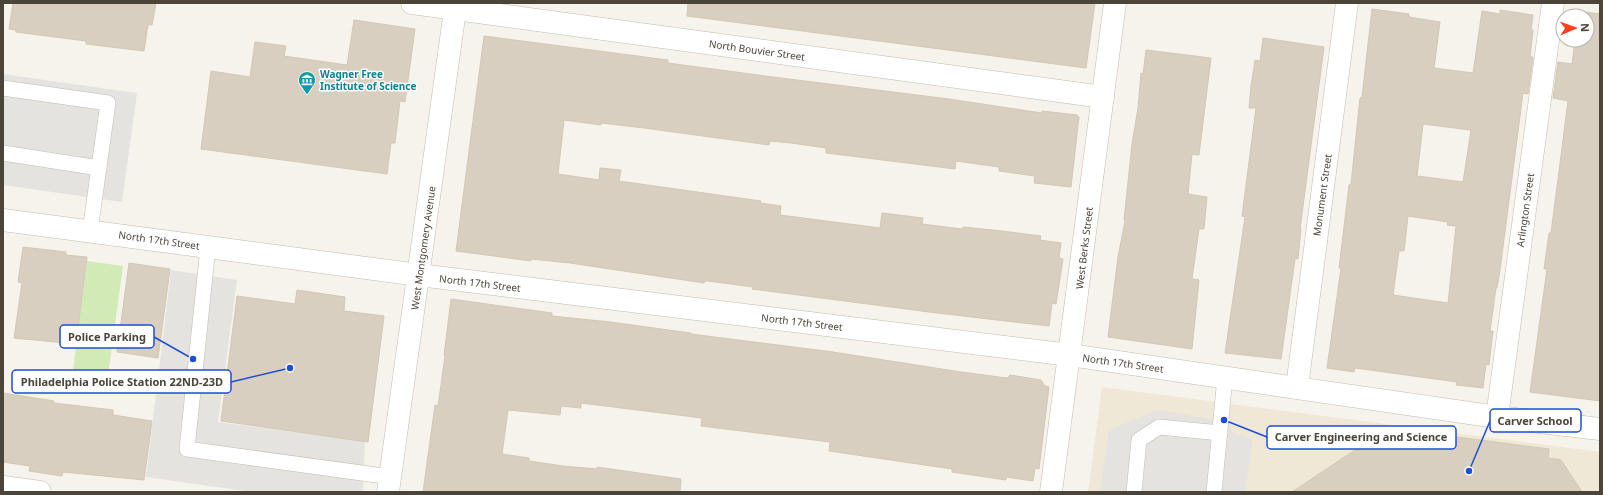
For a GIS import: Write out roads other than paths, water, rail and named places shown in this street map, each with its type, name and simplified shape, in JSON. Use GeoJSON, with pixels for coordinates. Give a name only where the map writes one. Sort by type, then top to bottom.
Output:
{"type":"FeatureCollection","features":[{"type":"Feature","properties":{"kind":"street","name":"North Bouvier Street"},"geometry":{"type":"LineString","coordinates":[[412,3],[455,6],[1103,97]]}},
{"type":"Feature","properties":{"kind":"street","name":"West Berks Street"},"geometry":{"type":"LineString","coordinates":[[1051,492],[1115,3]]}},
{"type":"Feature","properties":{"kind":"street","name":"Monument Street"},"geometry":{"type":"LineString","coordinates":[[1296,387],[1347,3]]}},
{"type":"Feature","properties":{"kind":"street","name":"Arlington Street"},"geometry":{"type":"LineString","coordinates":[[1497,416],[1553,3]]}},
{"type":"Feature","properties":{"kind":"street","name":"West Montgomery Avenue"},"geometry":{"type":"LineString","coordinates":[[390,485],[455,6]]}},
{"type":"Feature","properties":{"kind":"street","name":"North 17th Street"},"geometry":{"type":"LineString","coordinates":[[3,220],[419,275],[1070,355],[1497,416],[1600,429]]}},
{"type":"Feature","properties":{"kind":"street"},"geometry":{"type":"LineString","coordinates":[[3,487],[40,492]]}},
{"type":"Feature","properties":{"kind":"lane"},"geometry":{"type":"LineString","coordinates":[[3,88],[108,103],[90,231]]}},
{"type":"Feature","properties":{"kind":"lane"},"geometry":{"type":"LineString","coordinates":[[3,153],[99,168]]}},
{"type":"Feature","properties":{"kind":"lane"},"geometry":{"type":"LineString","coordinates":[[208,247],[187,449],[390,485]]}},
{"type":"Feature","properties":{"kind":"lane"},"geometry":{"type":"LineString","coordinates":[[1214,492],[1225,377]]}},
{"type":"Feature","properties":{"kind":"lane"},"geometry":{"type":"LineString","coordinates":[[1134,492],[1139,440],[1159,427],[1220,433]]}},
{"type":"Feature","properties":{"kind":"place","name":"Wagner Free Institute of Science"},"geometry":{"type":"Point","coordinates":[307,95]}},
{"type":"Feature","properties":{"kind":"place","name":"Police Parking"},"geometry":{"type":"Point","coordinates":[193,359]}},
{"type":"Feature","properties":{"kind":"place","name":"Philadelphia Police Station 22ND-23D"},"geometry":{"type":"Point","coordinates":[290,368]}},
{"type":"Feature","properties":{"kind":"place","name":"Carver Engineering and Science"},"geometry":{"type":"Point","coordinates":[1224,420]}},
{"type":"Feature","properties":{"kind":"place","name":"Carver School"},"geometry":{"type":"Point","coordinates":[1469,471]}}]}
